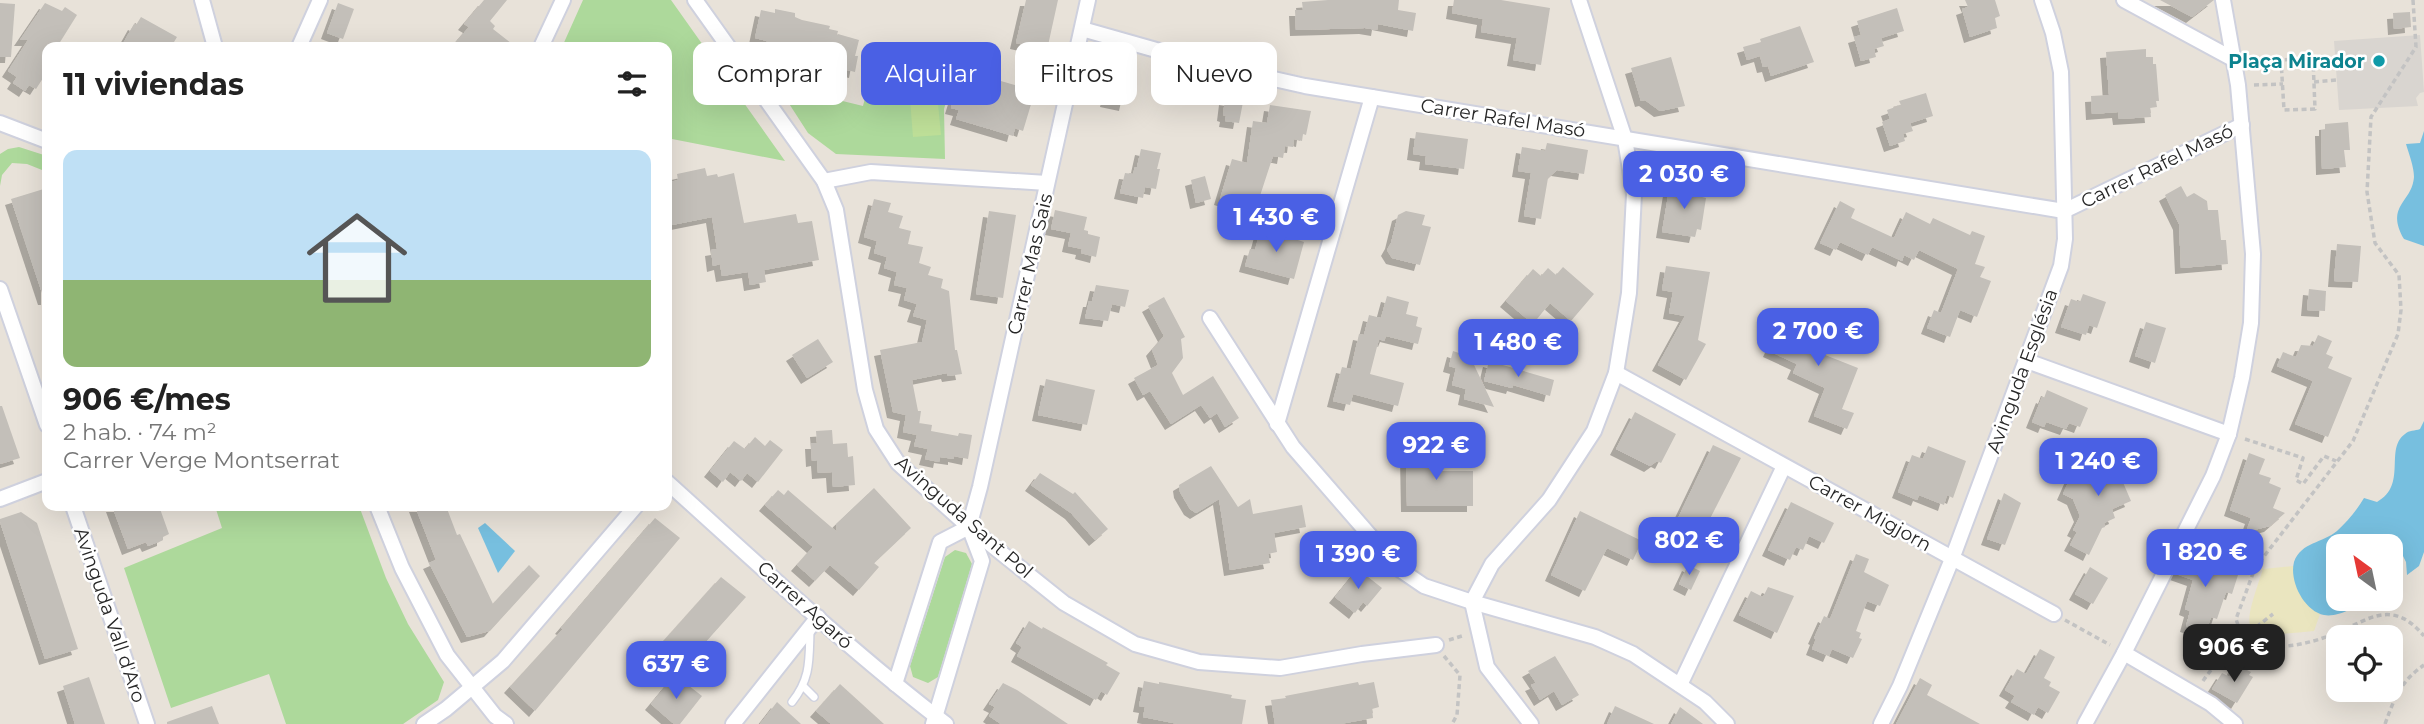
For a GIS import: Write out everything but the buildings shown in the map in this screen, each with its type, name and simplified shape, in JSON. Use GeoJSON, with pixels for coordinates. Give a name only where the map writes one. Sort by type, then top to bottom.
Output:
{"type":"FeatureCollection","features":[{"type":"Feature","properties":{"kind":"street"},"geometry":{"type":"LineString","coordinates":[[202,0],[214,42]]}},
{"type":"Feature","properties":{"kind":"street"},"geometry":{"type":"LineString","coordinates":[[301,42],[320,0]]}},
{"type":"Feature","properties":{"kind":"street"},"geometry":{"type":"LineString","coordinates":[[543,42],[563,0]]}},
{"type":"Feature","properties":{"kind":"street","name":"Avinguda Sant Pol"},"geometry":{"type":"LineString","coordinates":[[695,0],[824,181],[835,210],[865,390],[876,429],[898,463],[969,527],[1064,603],[1135,644],[1199,662],[1280,668],[1436,645]]}},
{"type":"Feature","properties":{"kind":"street","name":"Carrer Mas Sais"},"geometry":{"type":"LineString","coordinates":[[969,527],[1088,0]]}},
{"type":"Feature","properties":{"kind":"street"},"geometry":{"type":"LineString","coordinates":[[1531,724],[1487,667],[1472,603],[1492,565],[1549,500],[1594,431],[1616,373],[1629,293],[1634,194],[1625,139],[1578,0]]}},
{"type":"Feature","properties":{"kind":"street","name":"Avinguda Església"},"geometry":{"type":"LineString","coordinates":[[1881,724],[1900,686],[1952,559],[2061,265],[2065,239],[2061,72],[2053,33],[2042,0]]}},
{"type":"Feature","properties":{"kind":"street"},"geometry":{"type":"LineString","coordinates":[[2124,0],[2233,59]]}},
{"type":"Feature","properties":{"kind":"street"},"geometry":{"type":"LineString","coordinates":[[2085,724],[2214,475],[2229,433],[2242,379],[2251,323],[2253,254],[2238,85],[2223,0]]}},
{"type":"Feature","properties":{"kind":"street"},"geometry":{"type":"LineString","coordinates":[[1082,29],[1151,49]]}},
{"type":"Feature","properties":{"kind":"street","name":"Carrer Rafel Masó"},"geometry":{"type":"LineString","coordinates":[[1277,80],[2064,211],[2242,125]]}},
{"type":"Feature","properties":{"kind":"street"},"geometry":{"type":"LineString","coordinates":[[1278,424],[1372,97]]}},
{"type":"Feature","properties":{"kind":"street"},"geometry":{"type":"LineString","coordinates":[[0,123],[42,139]]}},
{"type":"Feature","properties":{"kind":"street"},"geometry":{"type":"LineString","coordinates":[[824,181],[871,172],[1047,183]]}},
{"type":"Feature","properties":{"kind":"street"},"geometry":{"type":"LineString","coordinates":[[0,289],[42,411]]}},
{"type":"Feature","properties":{"kind":"street"},"geometry":{"type":"LineString","coordinates":[[1210,318],[1293,447],[1399,569],[1424,586],[1472,603],[1595,637],[1633,654],[1705,702],[1727,724]]}},
{"type":"Feature","properties":{"kind":"street"},"geometry":{"type":"LineString","coordinates":[[2027,361],[2229,433]]}},
{"type":"Feature","properties":{"kind":"street","name":"Carrer Migjorn"},"geometry":{"type":"LineString","coordinates":[[1616,373],[2054,614]]}},
{"type":"Feature","properties":{"kind":"street"},"geometry":{"type":"LineString","coordinates":[[1680,685],[1784,466]]}},
{"type":"Feature","properties":{"kind":"street"},"geometry":{"type":"LineString","coordinates":[[0,499],[42,483]]}},
{"type":"Feature","properties":{"kind":"street","name":"Carrer Agaró"},"geometry":{"type":"LineString","coordinates":[[672,487],[814,622],[895,684],[938,722]]}},
{"type":"Feature","properties":{"kind":"street","name":"Avinguda Vall d'Aro"},"geometry":{"type":"LineString","coordinates":[[75,511],[147,724]]}},
{"type":"Feature","properties":{"kind":"street"},"geometry":{"type":"LineString","coordinates":[[379,511],[402,568],[447,654],[495,716],[506,724]]}},
{"type":"Feature","properties":{"kind":"street"},"geometry":{"type":"LineString","coordinates":[[424,724],[503,661],[632,511]]}},
{"type":"Feature","properties":{"kind":"street"},"geometry":{"type":"LineString","coordinates":[[895,684],[940,542],[969,527],[982,561],[938,722]]}},
{"type":"Feature","properties":{"kind":"street"},"geometry":{"type":"LineString","coordinates":[[733,724],[814,622]]}},
{"type":"Feature","properties":{"kind":"street"},"geometry":{"type":"LineString","coordinates":[[2124,653],[2211,704],[2235,724]]}},
{"type":"Feature","properties":{"kind":"lane"},"geometry":{"type":"LineString","coordinates":[[792,702],[804,687],[814,622]]}},
{"type":"Feature","properties":{"kind":"lane"},"geometry":{"type":"LineString","coordinates":[[804,687],[814,697]]}},
{"type":"Feature","properties":{"kind":"path"},"geometry":{"type":"LineString","coordinates":[[2413,0],[2416,47],[2371,117],[2367,192],[2375,243],[2399,275],[2401,310],[2398,334],[2353,441],[2255,568],[2236,619],[2242,637],[2253,647],[2280,648],[2324,638],[2366,618],[2389,613],[2414,624],[2424,636]]}},
{"type":"Feature","properties":{"kind":"path"},"geometry":{"type":"LineString","coordinates":[[2313,58],[2314,82],[2315,109],[2284,110],[2281,60],[2313,58]]}},
{"type":"Feature","properties":{"kind":"path"},"geometry":{"type":"LineString","coordinates":[[2314,82],[2337,80]]}},
{"type":"Feature","properties":{"kind":"path"},"geometry":{"type":"LineString","coordinates":[[2238,85],[2283,84]]}},
{"type":"Feature","properties":{"kind":"path"},"geometry":{"type":"LineString","coordinates":[[2229,433],[2303,458],[2296,480],[2303,484],[2324,456],[2336,461]]}},
{"type":"Feature","properties":{"kind":"path"},"geometry":{"type":"LineString","coordinates":[[2054,614],[2124,653]]}},
{"type":"Feature","properties":{"kind":"path"},"geometry":{"type":"LineString","coordinates":[[2211,668],[2242,637],[2273,614]]}},
{"type":"Feature","properties":{"kind":"path"},"geometry":{"type":"LineString","coordinates":[[1452,724],[1457,715],[1460,675],[1436,645],[1478,631]]}},
{"type":"Feature","properties":{"kind":"path"},"geometry":{"type":"LineString","coordinates":[[2385,724],[2407,677],[2424,665]]}},
{"type":"Feature","properties":{"kind":"green space"},"geometry":{"type":"Polygon","coordinates":[[[583,0],[671,0],[701,42],[693,42],[693,105],[745,105],[785,161],[672,139],[672,42],[564,42],[583,0]]]}},
{"type":"Feature","properties":{"kind":"green space"},"geometry":{"type":"Polygon","coordinates":[[[847,102],[863,106],[945,105],[945,159],[836,154],[808,133],[790,105],[847,105],[847,102]]]}},
{"type":"Feature","properties":{"kind":"green space"},"geometry":{"type":"Polygon","coordinates":[[[910,105],[938,105],[941,135],[913,137],[910,105]]]}},
{"type":"Feature","properties":{"kind":"green space"},"geometry":{"type":"Polygon","coordinates":[[[19,147],[42,154],[42,170],[27,164],[12,163],[2,175],[0,186],[0,154],[19,147]]]}},
{"type":"Feature","properties":{"kind":"green space"},"geometry":{"type":"Polygon","coordinates":[[[217,511],[361,511],[386,578],[408,624],[444,682],[438,700],[403,724],[286,724],[269,674],[171,708],[124,568],[222,528],[217,511]]]}},
{"type":"Feature","properties":{"kind":"green space"},"geometry":{"type":"Polygon","coordinates":[[[955,550],[966,553],[972,564],[938,677],[928,683],[913,677],[910,666],[945,557],[955,550]]]}},
{"type":"Feature","properties":{"kind":"sand"},"geometry":{"type":"Polygon","coordinates":[[[2294,566],[2300,593],[2320,614],[2314,631],[2272,634],[2259,633],[2252,629],[2249,622],[2251,610],[2263,569],[2294,566]]]}},
{"type":"Feature","properties":{"kind":"shaded area","name":"Plaça Mirador"},"geometry":{"type":"Polygon","coordinates":[[[2420,35],[2424,92],[2416,98],[2418,106],[2339,110],[2334,41],[2420,35]]]}},
{"type":"Feature","properties":{"kind":"water"},"geometry":{"type":"Polygon","coordinates":[[[2424,131],[2424,246],[2404,239],[2397,219],[2414,177],[2406,144],[2420,143],[2424,131]]]}},
{"type":"Feature","properties":{"kind":"water"},"geometry":{"type":"Polygon","coordinates":[[[2424,421],[2424,552],[2419,566],[2407,575],[2403,556],[2403,534],[2332,534],[2352,516],[2364,498],[2377,502],[2386,495],[2392,486],[2399,441],[2407,433],[2420,429],[2424,421]]]}},
{"type":"Feature","properties":{"kind":"water"},"geometry":{"type":"Polygon","coordinates":[[[485,523],[515,551],[498,573],[478,528],[485,523]]]}},
{"type":"Feature","properties":{"kind":"water"},"geometry":{"type":"Polygon","coordinates":[[[2326,538],[2326,611],[2346,611],[2324,615],[2310,608],[2304,601],[2296,586],[2293,570],[2297,555],[2326,538]]]}},
{"type":"Feature","properties":{"kind":"place","name":"Plaça Mirador"},"geometry":{"type":"Point","coordinates":[2379,61]}}]}
